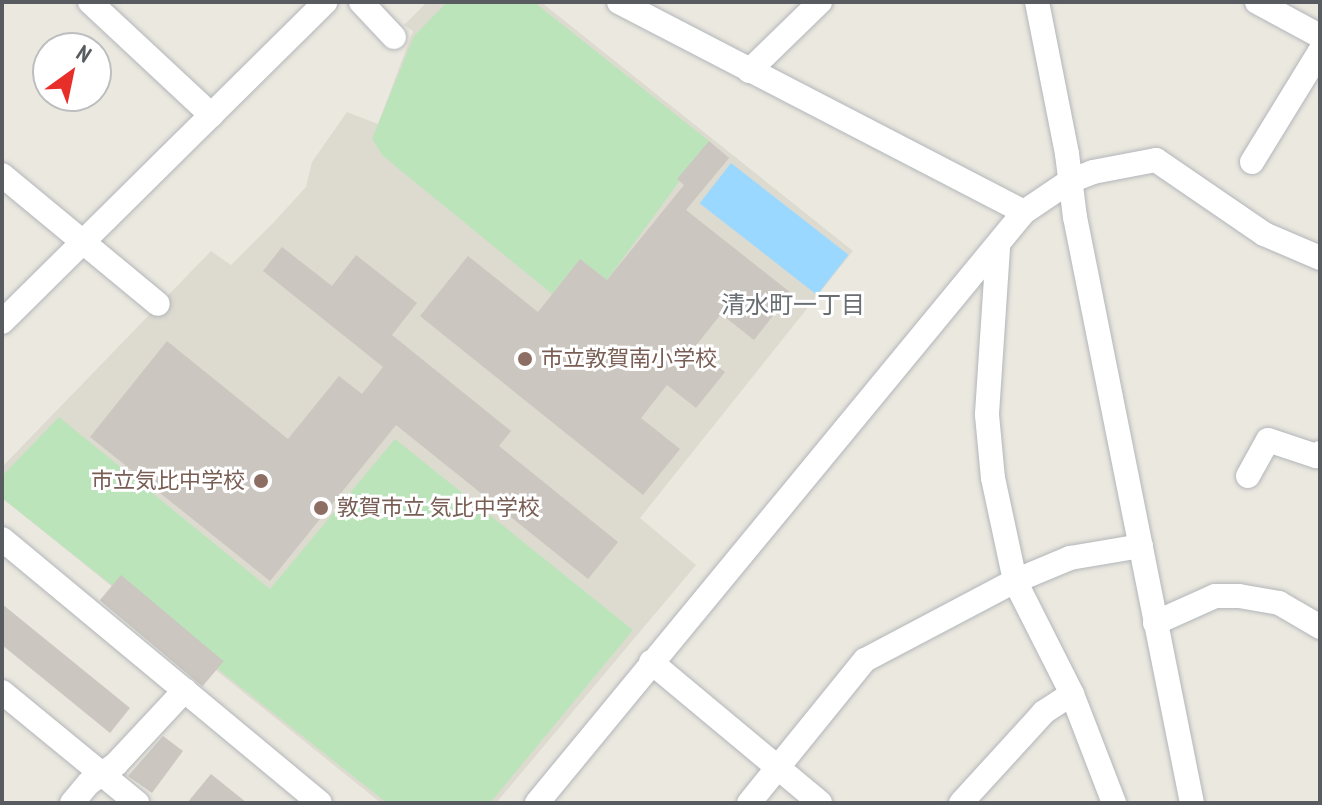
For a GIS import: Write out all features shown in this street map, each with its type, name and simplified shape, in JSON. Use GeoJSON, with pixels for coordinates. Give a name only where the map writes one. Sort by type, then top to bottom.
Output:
{"type":"FeatureCollection","features":[{"type":"Feature","properties":{"kind":"street"},"geometry":{"type":"LineString","coordinates":[[90,2],[211,115]]}},
{"type":"Feature","properties":{"kind":"street"},"geometry":{"type":"LineString","coordinates":[[2,322],[325,2]]}},
{"type":"Feature","properties":{"kind":"street"},"geometry":{"type":"LineString","coordinates":[[361,2],[394,37]]}},
{"type":"Feature","properties":{"kind":"street"},"geometry":{"type":"LineString","coordinates":[[619,2],[1024,212]]}},
{"type":"Feature","properties":{"kind":"street"},"geometry":{"type":"LineString","coordinates":[[749,71],[820,2]]}},
{"type":"Feature","properties":{"kind":"street"},"geometry":{"type":"LineString","coordinates":[[1037,2],[1192,803]]}},
{"type":"Feature","properties":{"kind":"street"},"geometry":{"type":"LineString","coordinates":[[1257,2],[1320,36]]}},
{"type":"Feature","properties":{"kind":"street"},"geometry":{"type":"LineString","coordinates":[[1252,162],[1320,51]]}},
{"type":"Feature","properties":{"kind":"street"},"geometry":{"type":"LineString","coordinates":[[537,803],[998,248],[1024,212],[1070,181],[1093,172],[1156,160],[1264,234],[1320,258]]}},
{"type":"Feature","properties":{"kind":"street"},"geometry":{"type":"LineString","coordinates":[[2,175],[158,304]]}},
{"type":"Feature","properties":{"kind":"street"},"geometry":{"type":"LineString","coordinates":[[998,248],[987,415],[993,478],[1015,581],[1072,694],[1114,803]]}},
{"type":"Feature","properties":{"kind":"street"},"geometry":{"type":"LineString","coordinates":[[1248,476],[1268,440],[1316,456],[1320,453]]}},
{"type":"Feature","properties":{"kind":"street"},"geometry":{"type":"LineString","coordinates":[[2,539],[320,803]]}},
{"type":"Feature","properties":{"kind":"street"},"geometry":{"type":"LineString","coordinates":[[749,803],[865,660],[1015,581],[1070,558],[1141,546]]}},
{"type":"Feature","properties":{"kind":"street"},"geometry":{"type":"LineString","coordinates":[[1155,623],[1215,596],[1239,596],[1279,603],[1320,627]]}},
{"type":"Feature","properties":{"kind":"street"},"geometry":{"type":"LineString","coordinates":[[651,662],[820,803]]}},
{"type":"Feature","properties":{"kind":"street"},"geometry":{"type":"LineString","coordinates":[[72,803],[101,774],[116,764],[185,690]]}},
{"type":"Feature","properties":{"kind":"street"},"geometry":{"type":"LineString","coordinates":[[961,803],[1044,712],[1072,694]]}},
{"type":"Feature","properties":{"kind":"street"},"geometry":{"type":"LineString","coordinates":[[4,697],[137,803]]}},
{"type":"Feature","properties":{"kind":"shaded area"},"geometry":{"type":"Polygon","coordinates":[[[427,2],[541,2],[853,251],[640,518],[696,565],[496,803],[381,803],[2,498],[2,467],[211,251],[231,265],[274,222],[306,187],[312,162],[347,112],[378,124],[413,31],[404,25],[427,2]]]}},
{"type":"Feature","properties":{"kind":"green space"},"geometry":{"type":"Polygon","coordinates":[[[447,2],[534,2],[709,141],[607,280],[580,259],[552,294],[383,156],[372,139],[414,36],[447,2]]]}},
{"type":"Feature","properties":{"kind":"green space"},"geometry":{"type":"Polygon","coordinates":[[[59,417],[270,589],[395,439],[633,630],[490,803],[387,803],[2,498],[2,476],[59,417]]]}},
{"type":"Feature","properties":{"kind":"water"},"geometry":{"type":"Polygon","coordinates":[[[731,163],[848,255],[817,295],[700,203],[731,163]]]}},
{"type":"Feature","properties":{"kind":"building"},"geometry":{"type":"Polygon","coordinates":[[[709,141],[729,158],[686,210],[791,293],[754,340],[721,314],[694,348],[725,372],[696,408],[667,385],[641,418],[680,449],[643,495],[420,316],[468,256],[538,312],[580,259],[607,280],[684,185],[677,179],[709,141]]]}},
{"type":"Feature","properties":{"kind":"building"},"geometry":{"type":"Polygon","coordinates":[[[282,247],[332,286],[356,255],[417,303],[392,335],[511,431],[499,446],[618,542],[588,579],[396,425],[270,581],[90,437],[167,341],[288,439],[339,376],[362,394],[383,367],[263,271],[282,247]]]}},
{"type":"Feature","properties":{"kind":"building"},"geometry":{"type":"Polygon","coordinates":[[[121,575],[224,661],[202,686],[100,600],[121,575]]]}},
{"type":"Feature","properties":{"kind":"building"},"geometry":{"type":"Polygon","coordinates":[[[2,604],[130,708],[110,733],[2,645],[2,604]]]}},
{"type":"Feature","properties":{"kind":"building"},"geometry":{"type":"Polygon","coordinates":[[[163,736],[183,751],[152,793],[128,776],[163,736]]]}},
{"type":"Feature","properties":{"kind":"building"},"geometry":{"type":"Polygon","coordinates":[[[211,774],[247,803],[187,803],[211,774]]]}},
{"type":"Feature","properties":{"kind":"place","name":"市立敦賀南小学校"},"geometry":{"type":"Point","coordinates":[525,359]}},
{"type":"Feature","properties":{"kind":"place","name":"市立気比中学校"},"geometry":{"type":"Point","coordinates":[261,481]}},
{"type":"Feature","properties":{"kind":"place","name":"敦賀市立 気比中学校"},"geometry":{"type":"Point","coordinates":[321,508]}},
{"type":"Feature","properties":{"kind":"district","name":"清水町一丁目"},"geometry":{"type":"Point","coordinates":[793,305]}}]}
